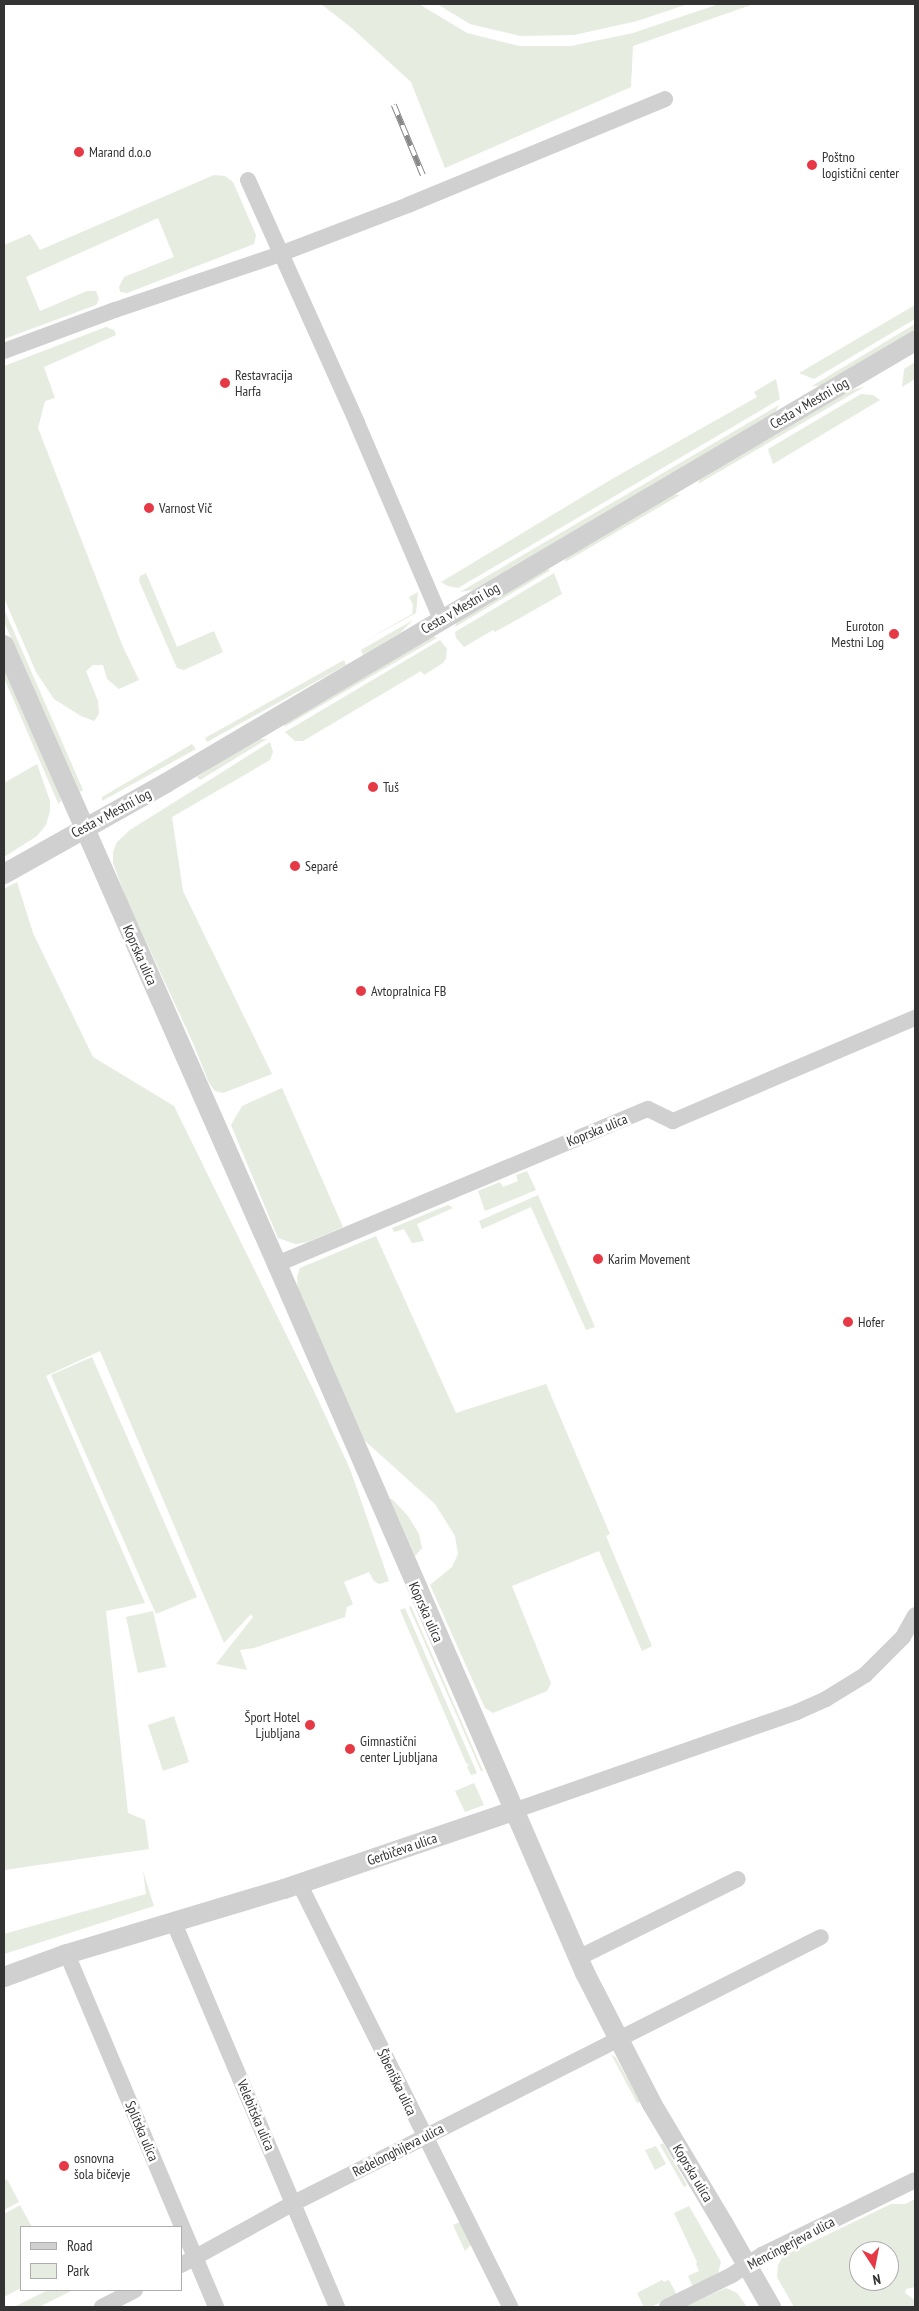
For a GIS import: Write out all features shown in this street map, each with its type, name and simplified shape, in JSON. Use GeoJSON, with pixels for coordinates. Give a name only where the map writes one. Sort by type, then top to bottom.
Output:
{"type":"FeatureCollection","features":[{"type":"Feature","properties":{"kind":"street"},"geometry":{"type":"LineString","coordinates":[[4,352],[115,310],[280,254],[417,201],[665,99]]}},
{"type":"Feature","properties":{"kind":"street"},"geometry":{"type":"LineString","coordinates":[[248,180],[357,423],[441,619]]}},
{"type":"Feature","properties":{"kind":"street","name":"Cesta v Mestni log"},"geometry":{"type":"LineString","coordinates":[[4,874],[174,778],[915,341]]}},
{"type":"Feature","properties":{"kind":"street","name":"Koprska ulica"},"geometry":{"type":"LineString","coordinates":[[4,645],[277,1264],[578,1958],[616,2038],[652,2104],[770,2306]]}},
{"type":"Feature","properties":{"kind":"street","name":"Koprska ulica"},"geometry":{"type":"LineString","coordinates":[[277,1264],[648,1109],[673,1121],[915,1018]]}},
{"type":"Feature","properties":{"kind":"street","name":"Gerbičeva ulica"},"geometry":{"type":"LineString","coordinates":[[4,1977],[67,1954],[174,1923],[299,1883],[797,1712],[844,1690],[865,1675],[903,1637],[915,1615]]}},
{"type":"Feature","properties":{"kind":"street"},"geometry":{"type":"LineString","coordinates":[[578,1958],[738,1879]]}},
{"type":"Feature","properties":{"kind":"street","name":"Šibeniška ulica"},"geometry":{"type":"LineString","coordinates":[[299,1883],[510,2307]]}},
{"type":"Feature","properties":{"kind":"street","name":"Velebitska ulica"},"geometry":{"type":"LineString","coordinates":[[174,1923],[337,2307]]}},
{"type":"Feature","properties":{"kind":"street"},"geometry":{"type":"LineString","coordinates":[[616,2038],[821,1937]]}},
{"type":"Feature","properties":{"kind":"street","name":"Splitska ulica"},"geometry":{"type":"LineString","coordinates":[[67,1954],[174,2226]]}},
{"type":"Feature","properties":{"kind":"street","name":"Redelonghijeva ulica"},"geometry":{"type":"LineString","coordinates":[[188,2261],[294,2203],[616,2038]]}},
{"type":"Feature","properties":{"kind":"street","name":"Mencingerjeva ulica"},"geometry":{"type":"LineString","coordinates":[[667,2307],[732,2275],[762,2255],[915,2180]]}},
{"type":"Feature","properties":{"kind":"street","name":"Splitska ulica"},"geometry":{"type":"LineString","coordinates":[[182,2246],[188,2261],[216,2307]]}},
{"type":"Feature","properties":{"kind":"street"},"geometry":{"type":"LineString","coordinates":[[102,2307],[133,2291]]}},
{"type":"Feature","properties":{"kind":"green space"},"geometry":{"type":"Polygon","coordinates":[[[321,4],[419,4],[467,33],[519,46],[571,46],[633,33],[719,4],[754,4],[633,46],[631,87],[445,168],[411,82],[353,29],[321,4]]]}},
{"type":"Feature","properties":{"kind":"green space"},"geometry":{"type":"Polygon","coordinates":[[[437,4],[688,4],[637,21],[574,35],[520,36],[470,24],[437,4]]]}},
{"type":"Feature","properties":{"kind":"green space"},"geometry":{"type":"Polygon","coordinates":[[[214,175],[225,176],[233,182],[256,235],[254,244],[127,293],[120,292],[119,287],[124,277],[174,257],[158,218],[26,277],[40,311],[87,291],[96,291],[99,299],[96,305],[4,339],[4,245],[30,234],[40,250],[214,175]]]}},
{"type":"Feature","properties":{"kind":"green space"},"geometry":{"type":"Polygon","coordinates":[[[915,305],[915,319],[814,379],[799,373],[915,305]]]}},
{"type":"Feature","properties":{"kind":"green space"},"geometry":{"type":"Polygon","coordinates":[[[915,324],[915,331],[821,386],[812,386],[915,324]]]}},
{"type":"Feature","properties":{"kind":"green space"},"geometry":{"type":"Polygon","coordinates":[[[106,327],[114,330],[116,335],[44,367],[55,398],[45,401],[38,428],[123,647],[139,680],[119,689],[107,679],[103,665],[93,665],[86,671],[98,701],[99,714],[94,721],[81,716],[54,699],[36,672],[4,598],[4,366],[106,327]]]}},
{"type":"Feature","properties":{"kind":"green space"},"geometry":{"type":"Polygon","coordinates":[[[915,362],[915,379],[902,387],[904,369],[915,362]]]}},
{"type":"Feature","properties":{"kind":"green space"},"geometry":{"type":"Polygon","coordinates":[[[776,379],[780,399],[458,588],[441,582],[612,479],[757,397],[754,392],[776,379]]]}},
{"type":"Feature","properties":{"kind":"green space"},"geometry":{"type":"Polygon","coordinates":[[[864,387],[698,484],[700,479],[848,391],[864,387]]]}},
{"type":"Feature","properties":{"kind":"green space"},"geometry":{"type":"Polygon","coordinates":[[[861,394],[873,395],[880,400],[773,464],[768,449],[861,394]]]}},
{"type":"Feature","properties":{"kind":"green space"},"geometry":{"type":"Polygon","coordinates":[[[779,405],[774,414],[473,590],[460,592],[779,405]]]}},
{"type":"Feature","properties":{"kind":"green space"},"geometry":{"type":"Polygon","coordinates":[[[674,494],[680,495],[565,562],[566,558],[674,494]]]}},
{"type":"Feature","properties":{"kind":"green space"},"geometry":{"type":"Polygon","coordinates":[[[545,569],[551,570],[455,627],[457,621],[545,569]]]}},
{"type":"Feature","properties":{"kind":"green space"},"geometry":{"type":"Polygon","coordinates":[[[146,573],[177,647],[214,631],[223,652],[184,670],[177,668],[139,581],[140,576],[146,573]]]}},
{"type":"Feature","properties":{"kind":"green space"},"geometry":{"type":"Polygon","coordinates":[[[554,573],[562,594],[495,632],[493,630],[464,647],[456,638],[455,632],[554,573]]]}},
{"type":"Feature","properties":{"kind":"green space"},"geometry":{"type":"Polygon","coordinates":[[[418,592],[416,613],[362,643],[412,614],[413,605],[409,597],[418,592]]]}},
{"type":"Feature","properties":{"kind":"green space"},"geometry":{"type":"Polygon","coordinates":[[[4,609],[83,790],[80,792],[4,622],[4,609]]]}},
{"type":"Feature","properties":{"kind":"green space"},"geometry":{"type":"Polygon","coordinates":[[[413,620],[400,633],[363,655],[361,650],[413,620]]]}},
{"type":"Feature","properties":{"kind":"green space"},"geometry":{"type":"Polygon","coordinates":[[[433,636],[437,638],[284,727],[286,722],[433,636]]]}},
{"type":"Feature","properties":{"kind":"green space"},"geometry":{"type":"Polygon","coordinates":[[[440,640],[447,649],[446,659],[424,675],[421,671],[303,741],[295,741],[285,732],[440,640]]]}},
{"type":"Feature","properties":{"kind":"green space"},"geometry":{"type":"Polygon","coordinates":[[[344,660],[346,665],[207,742],[205,738],[344,660]]]}},
{"type":"Feature","properties":{"kind":"green space"},"geometry":{"type":"Polygon","coordinates":[[[4,665],[61,802],[58,803],[4,678],[4,665]]]}},
{"type":"Feature","properties":{"kind":"green space"},"geometry":{"type":"Polygon","coordinates":[[[257,739],[267,739],[200,780],[197,777],[257,739]]]}},
{"type":"Feature","properties":{"kind":"green space"},"geometry":{"type":"Polygon","coordinates":[[[270,742],[273,752],[270,760],[172,817],[183,891],[272,1074],[223,1093],[215,1091],[209,1083],[193,1043],[126,898],[113,863],[113,852],[117,842],[130,830],[270,742]]]}},
{"type":"Feature","properties":{"kind":"green space"},"geometry":{"type":"Polygon","coordinates":[[[192,744],[196,749],[102,801],[102,797],[192,744]]]}},
{"type":"Feature","properties":{"kind":"green space"},"geometry":{"type":"Polygon","coordinates":[[[37,764],[50,801],[50,811],[46,825],[37,836],[4,857],[4,783],[37,764]]]}},
{"type":"Feature","properties":{"kind":"green space"},"geometry":{"type":"Polygon","coordinates":[[[17,882],[33,933],[93,1057],[174,1106],[313,1389],[350,1469],[389,1581],[379,1584],[374,1581],[369,1572],[344,1582],[353,1604],[347,1607],[345,1617],[254,1648],[240,1650],[247,1670],[216,1664],[253,1617],[251,1614],[224,1643],[100,1351],[46,1376],[145,1603],[106,1611],[128,1813],[145,1820],[149,1849],[4,1870],[4,889],[17,882]]]}},
{"type":"Feature","properties":{"kind":"green space"},"geometry":{"type":"Polygon","coordinates":[[[282,1088],[343,1227],[308,1242],[295,1244],[278,1238],[231,1125],[242,1106],[282,1088]]]}},
{"type":"Feature","properties":{"kind":"green space"},"geometry":{"type":"Polygon","coordinates":[[[527,1171],[536,1190],[485,1211],[478,1191],[500,1182],[503,1187],[518,1181],[516,1175],[527,1171]]]}},
{"type":"Feature","properties":{"kind":"green space"},"geometry":{"type":"Polygon","coordinates":[[[538,1195],[595,1327],[586,1330],[531,1207],[482,1229],[479,1221],[538,1195]]]}},
{"type":"Feature","properties":{"kind":"green space"},"geometry":{"type":"Polygon","coordinates":[[[448,1205],[453,1208],[417,1224],[424,1241],[412,1243],[404,1229],[394,1232],[392,1228],[448,1205]]]}},
{"type":"Feature","properties":{"kind":"green space"},"geometry":{"type":"Polygon","coordinates":[[[376,1236],[456,1413],[546,1384],[610,1534],[606,1536],[652,1646],[642,1651],[599,1551],[512,1586],[551,1683],[547,1691],[493,1713],[485,1708],[430,1585],[452,1567],[458,1554],[455,1536],[435,1504],[364,1440],[298,1291],[297,1277],[300,1268],[376,1236]]]}},
{"type":"Feature","properties":{"kind":"green space"},"geometry":{"type":"Polygon","coordinates":[[[92,1357],[197,1597],[156,1614],[51,1375],[92,1357]]]}},
{"type":"Feature","properties":{"kind":"green space"},"geometry":{"type":"Polygon","coordinates":[[[390,1499],[408,1516],[419,1534],[422,1548],[415,1556],[390,1499]]]}},
{"type":"Feature","properties":{"kind":"green space"},"geometry":{"type":"Polygon","coordinates":[[[411,1606],[483,1771],[481,1771],[409,1607],[411,1606]]]}},
{"type":"Feature","properties":{"kind":"green space"},"geometry":{"type":"Polygon","coordinates":[[[405,1608],[477,1773],[471,1775],[467,1767],[469,1765],[466,1763],[400,1610],[405,1608]]]}},
{"type":"Feature","properties":{"kind":"green space"},"geometry":{"type":"Polygon","coordinates":[[[153,1611],[166,1667],[138,1673],[126,1617],[153,1611]]]}},
{"type":"Feature","properties":{"kind":"green space"},"geometry":{"type":"Polygon","coordinates":[[[174,1716],[189,1762],[163,1771],[148,1725],[174,1716]]]}},
{"type":"Feature","properties":{"kind":"green space"},"geometry":{"type":"Polygon","coordinates":[[[474,1783],[484,1805],[465,1812],[455,1791],[474,1783]]]}},
{"type":"Feature","properties":{"kind":"green space"},"geometry":{"type":"Polygon","coordinates":[[[143,1871],[154,1906],[4,1954],[4,1934],[146,1894],[143,1871]]]}},
{"type":"Feature","properties":{"kind":"green space"},"geometry":{"type":"Polygon","coordinates":[[[611,2054],[616,2058],[640,2102],[637,2103],[611,2054]]]}},
{"type":"Feature","properties":{"kind":"green space"},"geometry":{"type":"Polygon","coordinates":[[[663,2143],[687,2185],[684,2187],[660,2145],[663,2143]]]}},
{"type":"Feature","properties":{"kind":"green space"},"geometry":{"type":"Polygon","coordinates":[[[656,2146],[666,2164],[655,2170],[645,2150],[656,2146]]]}},
{"type":"Feature","properties":{"kind":"green space"},"geometry":{"type":"Polygon","coordinates":[[[7,2179],[19,2202],[4,2210],[4,2181],[7,2179]]]}},
{"type":"Feature","properties":{"kind":"green space"},"geometry":{"type":"Polygon","coordinates":[[[915,2199],[915,2287],[906,2289],[905,2293],[915,2300],[915,2307],[794,2307],[777,2277],[778,2265],[783,2256],[891,2204],[905,2204],[915,2199]]]}},
{"type":"Feature","properties":{"kind":"green space"},"geometry":{"type":"Polygon","coordinates":[[[20,2205],[31,2226],[20,2226],[20,2289],[4,2297],[4,2214],[20,2205]]]}},
{"type":"Feature","properties":{"kind":"green space"},"geometry":{"type":"Polygon","coordinates":[[[689,2206],[721,2262],[718,2273],[693,2287],[688,2276],[699,2271],[697,2262],[674,2213],[689,2206]]]}},
{"type":"Feature","properties":{"kind":"green space"},"geometry":{"type":"Polygon","coordinates":[[[460,2222],[471,2245],[465,2251],[453,2225],[460,2222]]]}},
{"type":"Feature","properties":{"kind":"green space"},"geometry":{"type":"Polygon","coordinates":[[[662,2280],[664,2282],[669,2280],[677,2295],[651,2307],[644,2307],[637,2293],[662,2280]]]}},
{"type":"Feature","properties":{"kind":"green space"},"geometry":{"type":"Polygon","coordinates":[[[726,2288],[737,2293],[747,2307],[683,2307],[726,2288]]]}},
{"type":"Feature","properties":{"kind":"green space"},"geometry":{"type":"Polygon","coordinates":[[[46,2291],[71,2291],[39,2307],[14,2307],[46,2291]]]}},
{"type":"Feature","properties":{"kind":"railway"},"geometry":{"type":"LineString","coordinates":[[394,105],[423,175]]}},
{"type":"Feature","properties":{"kind":"place","name":"Marand d.o.o"},"geometry":{"type":"Point","coordinates":[79,152]}},
{"type":"Feature","properties":{"kind":"place","name":"Poštno logistični center"},"geometry":{"type":"Point","coordinates":[812,165]}},
{"type":"Feature","properties":{"kind":"place","name":"Restavracija Harfa"},"geometry":{"type":"Point","coordinates":[225,383]}},
{"type":"Feature","properties":{"kind":"place","name":"Varnost Vič"},"geometry":{"type":"Point","coordinates":[149,508]}},
{"type":"Feature","properties":{"kind":"place","name":"Euroton Mestni Log"},"geometry":{"type":"Point","coordinates":[894,634]}},
{"type":"Feature","properties":{"kind":"place","name":"Tuš"},"geometry":{"type":"Point","coordinates":[373,787]}},
{"type":"Feature","properties":{"kind":"place","name":"Separé"},"geometry":{"type":"Point","coordinates":[295,866]}},
{"type":"Feature","properties":{"kind":"place","name":"Avtopralnica FB"},"geometry":{"type":"Point","coordinates":[361,991]}},
{"type":"Feature","properties":{"kind":"place","name":"Karim Movement"},"geometry":{"type":"Point","coordinates":[598,1259]}},
{"type":"Feature","properties":{"kind":"place","name":"Hofer"},"geometry":{"type":"Point","coordinates":[848,1322]}},
{"type":"Feature","properties":{"kind":"place","name":"Šport Hotel Ljubljana"},"geometry":{"type":"Point","coordinates":[310,1725]}},
{"type":"Feature","properties":{"kind":"place","name":"Gimnastični center Ljubljana"},"geometry":{"type":"Point","coordinates":[350,1749]}},
{"type":"Feature","properties":{"kind":"place","name":"osnovna šola bičevje"},"geometry":{"type":"Point","coordinates":[64,2166]}}]}
